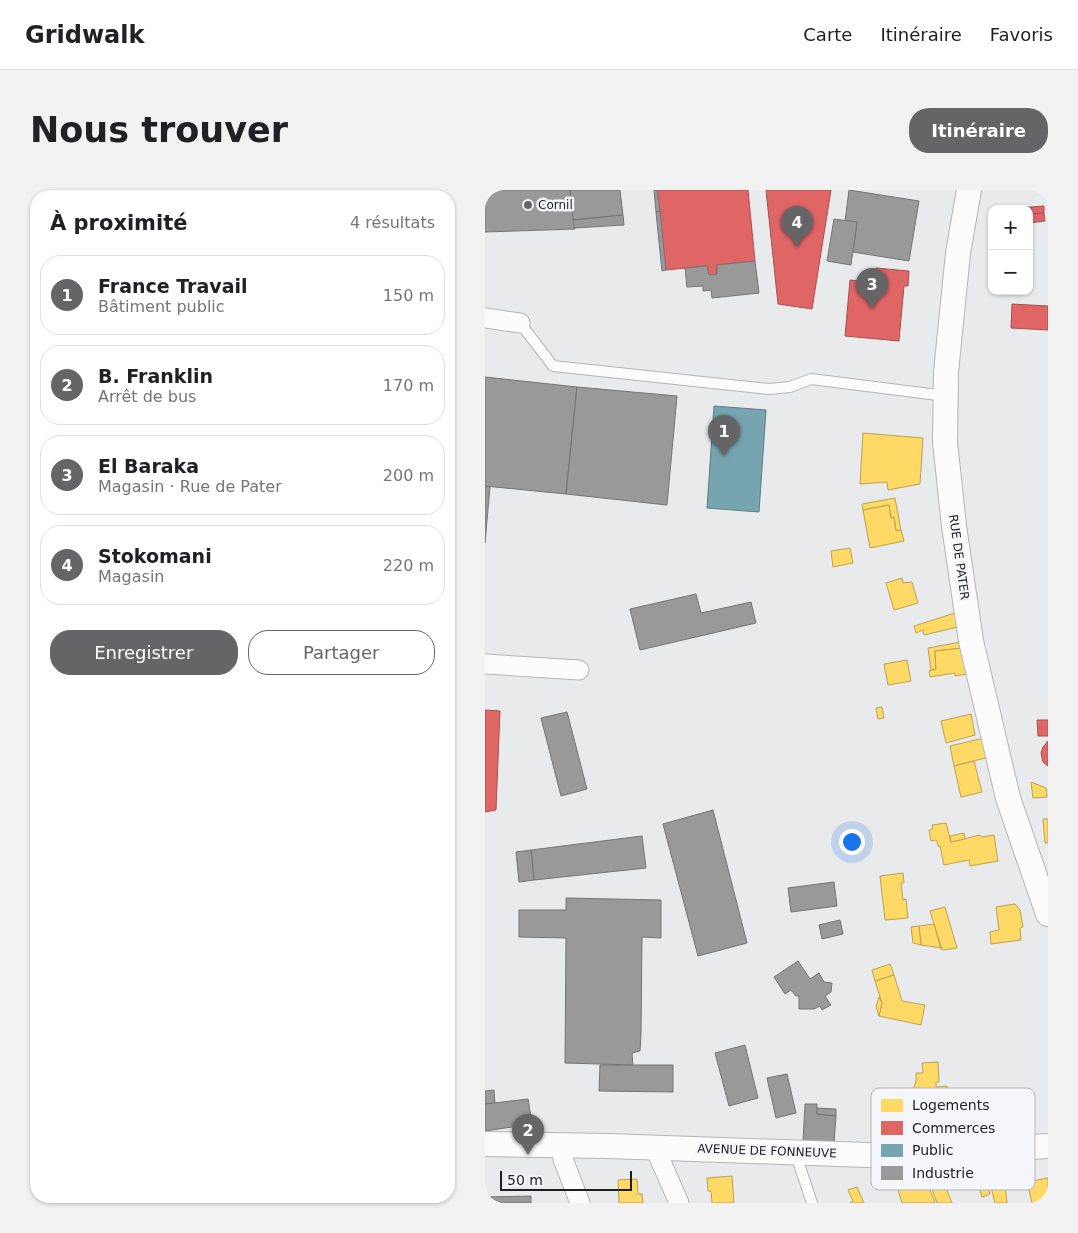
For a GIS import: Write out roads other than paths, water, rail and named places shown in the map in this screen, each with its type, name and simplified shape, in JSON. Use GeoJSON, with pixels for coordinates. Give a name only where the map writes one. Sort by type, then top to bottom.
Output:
{"type":"FeatureCollection","features":[{"type":"Feature","properties":{"kind":"street","name":"RUE DE PATER"},"geometry":{"type":"LineString","coordinates":[[969,190],[958,253],[946,372],[945,442],[954,526],[971,641],[1008,798],[1048,914]]}},
{"type":"Feature","properties":{"kind":"street"},"geometry":{"type":"LineString","coordinates":[[485,318],[520,323]]}},
{"type":"Feature","properties":{"kind":"street"},"geometry":{"type":"LineString","coordinates":[[485,664],[579,670]]}},
{"type":"Feature","properties":{"kind":"street","name":"AVENUE DE FONNEUVE"},"geometry":{"type":"LineString","coordinates":[[485,1144],[871,1155]]}},
{"type":"Feature","properties":{"kind":"street"},"geometry":{"type":"LineString","coordinates":[[563,1145],[563,1159],[580,1203]]}},
{"type":"Feature","properties":{"kind":"street","name":"AVENUE DE FONNEUVE"},"geometry":{"type":"LineString","coordinates":[[1035,1147],[1048,1146]]}},
{"type":"Feature","properties":{"kind":"street"},"geometry":{"type":"LineString","coordinates":[[655,1148],[679,1203]]}},
{"type":"Feature","properties":{"kind":"lane"},"geometry":{"type":"LineString","coordinates":[[520,323],[553,366],[769,389],[790,387],[811,379],[946,406]]}},
{"type":"Feature","properties":{"kind":"lane"},"geometry":{"type":"LineString","coordinates":[[795,1152],[812,1203]]}},
{"type":"Feature","properties":{"kind":"place","name":"Cornil"},"geometry":{"type":"Point","coordinates":[528,205]}},
{"type":"Feature","properties":{"kind":"place","name":"Stokomani"},"geometry":{"type":"Point","coordinates":[797,247]}},
{"type":"Feature","properties":{"kind":"place","name":"El Baraka"},"geometry":{"type":"Point","coordinates":[872,309]}},
{"type":"Feature","properties":{"kind":"place","name":"France Travail"},"geometry":{"type":"Point","coordinates":[724,456]}},
{"type":"Feature","properties":{"kind":"place","name":"B. Franklin"},"geometry":{"type":"Point","coordinates":[528,1155]}}]}
